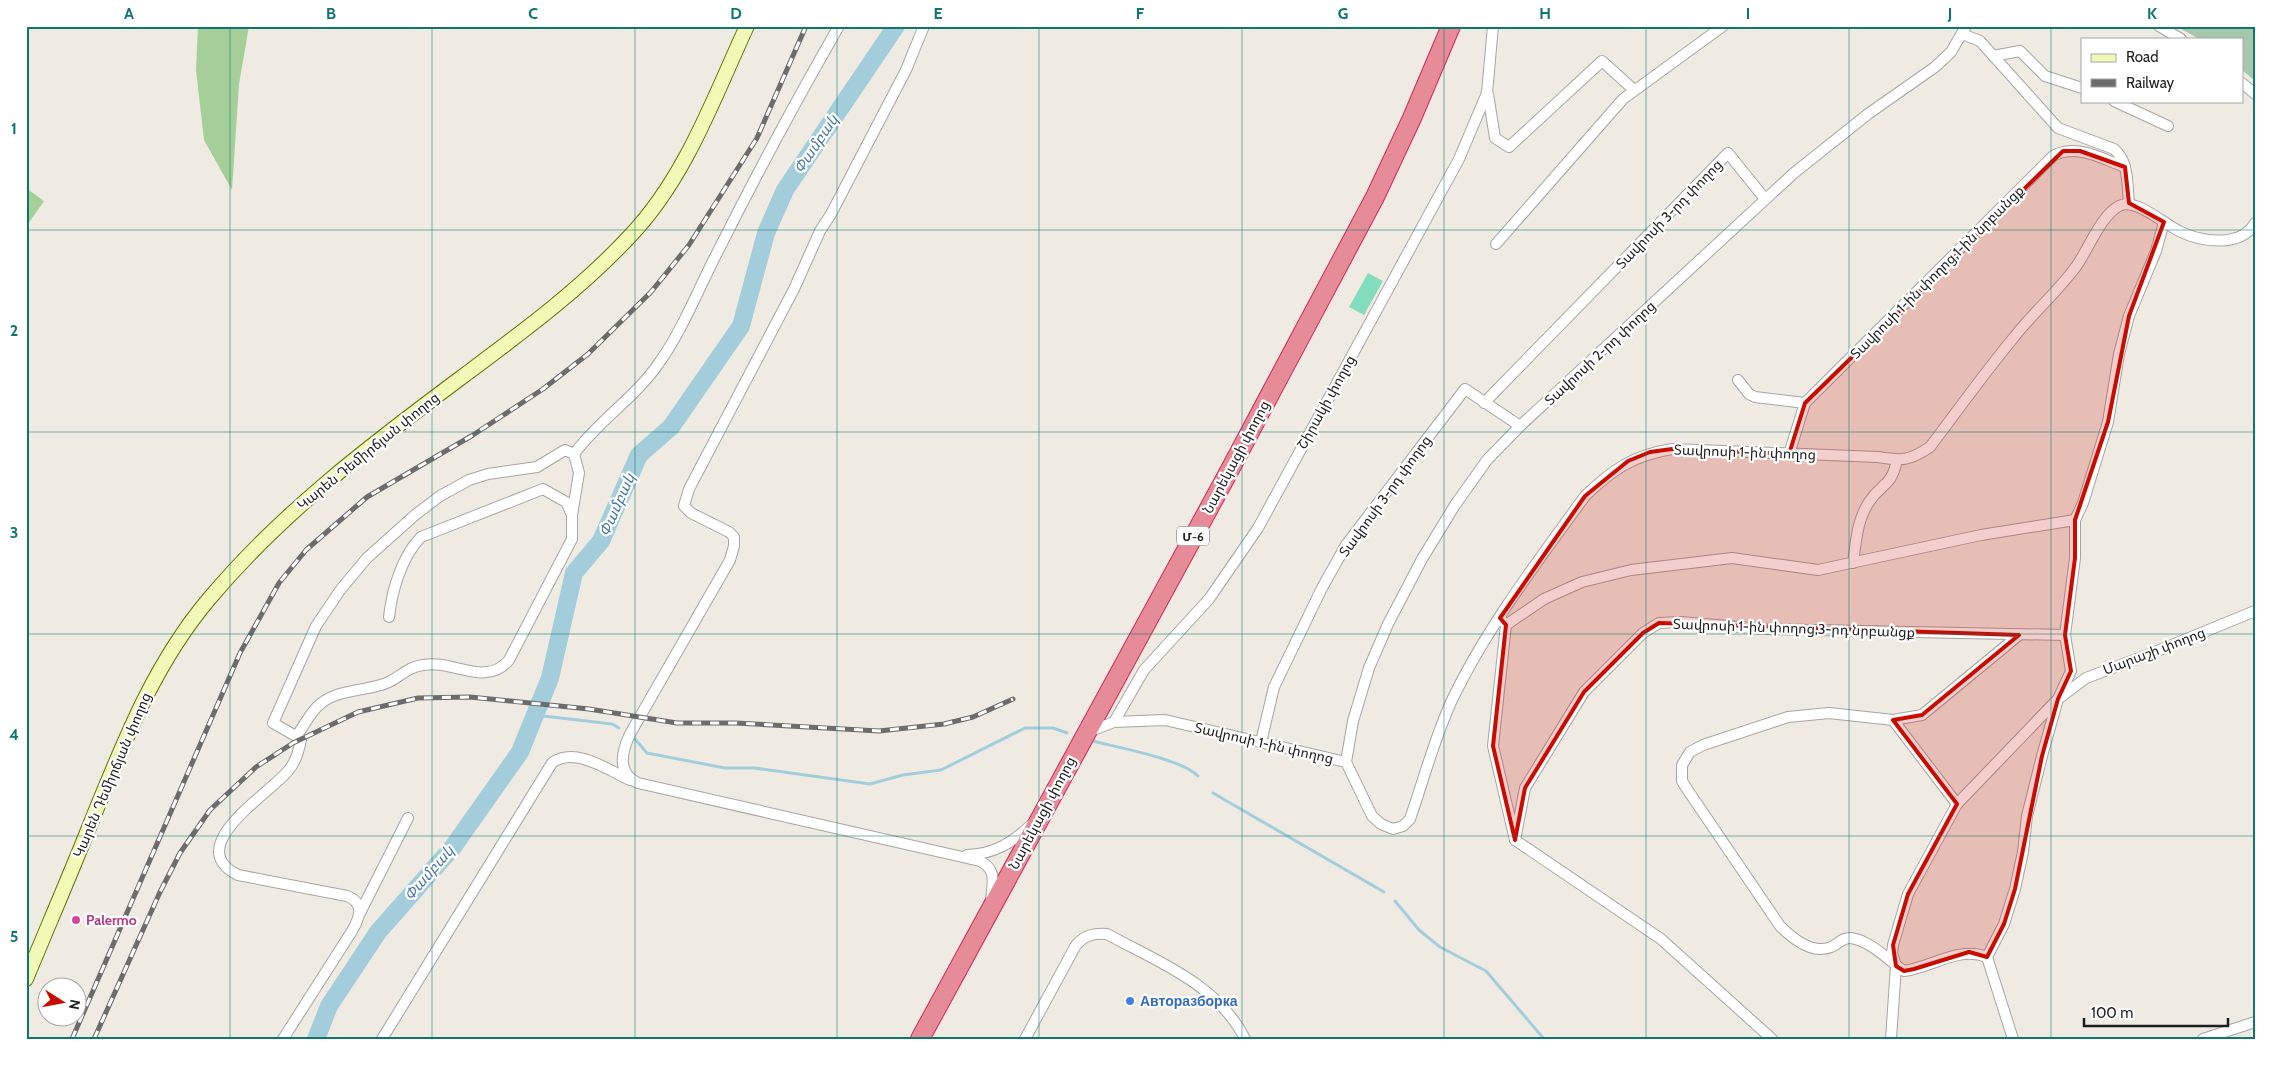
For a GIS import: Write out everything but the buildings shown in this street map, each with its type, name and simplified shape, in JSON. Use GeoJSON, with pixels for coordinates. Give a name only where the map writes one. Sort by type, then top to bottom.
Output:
{"type":"FeatureCollection","features":[{"type":"Feature","properties":{"kind":"highway","name":"Նարեկացի փողոց"},"geometry":{"type":"LineString","coordinates":[[920,1039],[1226,477],[1375,197],[1412,118],[1451,26]]}},
{"type":"Feature","properties":{"kind":"main road","name":"Կարեն Դեմիրճյան փողոց"},"geometry":{"type":"LineString","coordinates":[[26,979],[121,750],[149,688],[168,654],[192,620],[250,555],[316,490],[530,326],[585,280],[632,234],[660,200],[688,151],[747,26]]}},
{"type":"Feature","properties":{"kind":"street"},"geometry":{"type":"LineString","coordinates":[[574,454],[588,435],[634,395],[660,363],[692,307],[770,150],[839,26]]}},
{"type":"Feature","properties":{"kind":"street"},"geometry":{"type":"LineString","coordinates":[[633,781],[624,768],[622,751],[730,560],[734,546],[734,537],[729,532],[691,513],[684,506],[689,489],[794,289],[820,231],[831,214],[906,70],[924,26]]}},
{"type":"Feature","properties":{"kind":"street","name":"Շիրակի փողոց"},"geometry":{"type":"LineString","coordinates":[[1114,722],[1144,670],[1209,599],[1258,528],[1459,160],[1487,93],[1493,26]]}},
{"type":"Feature","properties":{"kind":"street"},"geometry":{"type":"LineString","coordinates":[[1496,244],[1623,99],[1723,26]]}},
{"type":"Feature","properties":{"kind":"street"},"geometry":{"type":"LineString","coordinates":[[2159,26],[2179,38]]}},
{"type":"Feature","properties":{"kind":"street"},"geometry":{"type":"LineString","coordinates":[[1964,30],[1980,40],[2058,128],[2114,149],[2121,154],[2125,167],[2128,203],[2180,232],[2220,240],[2241,237],[2255,223]]}},
{"type":"Feature","properties":{"kind":"street","name":"Տավրոսի 2-րդ փողոց"},"geometry":{"type":"LineString","coordinates":[[1346,762],[1351,730],[1364,686],[1388,624],[1422,559],[1455,506],[1487,460],[1520,426],[1765,199],[1842,133],[1904,87],[1935,67],[1951,52],[1964,30]]}},
{"type":"Feature","properties":{"kind":"street"},"geometry":{"type":"LineString","coordinates":[[1993,56],[2020,51],[2045,76],[2081,88]]}},
{"type":"Feature","properties":{"kind":"street"},"geometry":{"type":"LineString","coordinates":[[1487,93],[1495,138],[1509,146],[1602,60],[1634,90]]}},
{"type":"Feature","properties":{"kind":"street"},"geometry":{"type":"LineString","coordinates":[[2244,85],[2255,94]]}},
{"type":"Feature","properties":{"kind":"street"},"geometry":{"type":"LineString","coordinates":[[2116,102],[2168,126]]}},
{"type":"Feature","properties":{"kind":"street","name":"Տավրոսի 1-ին փողոց,1-ին նրբանցք"},"geometry":{"type":"LineString","coordinates":[[1789,454],[1805,403],[2053,156],[2063,151],[2080,151],[2125,167]]}},
{"type":"Feature","properties":{"kind":"street","name":"Տավրոսի 3-րդ փողոց"},"geometry":{"type":"LineString","coordinates":[[1484,403],[1728,153],[1765,199]]}},
{"type":"Feature","properties":{"kind":"street","name":"Տավրոսի 1-ին փողոց"},"geometry":{"type":"LineString","coordinates":[[1114,722],[1165,720],[1346,762],[1372,816],[1381,824],[1393,829],[1403,826],[1410,819],[1434,744],[1452,700],[1485,640],[1503,621],[1585,496],[1604,478],[1628,462],[1650,452],[1672,448],[1878,457],[1897,460],[1913,458],[1930,447],[2015,336],[2075,268],[2106,218],[2118,206],[2128,203]]}},
{"type":"Feature","properties":{"kind":"street"},"geometry":{"type":"LineString","coordinates":[[2013,1039],[1987,957],[2004,924],[2015,889],[2023,852],[2027,816],[2058,699],[2071,671],[2065,635],[2075,558],[2074,520],[2083,503],[2108,422],[2119,354],[2128,316],[2156,251],[2164,222]]}},
{"type":"Feature","properties":{"kind":"street"},"geometry":{"type":"LineString","coordinates":[[1738,380],[1748,394],[1755,397],[1805,403]]}},
{"type":"Feature","properties":{"kind":"street","name":"Տավրոսի 3-րդ փողոց"},"geometry":{"type":"LineString","coordinates":[[1261,742],[1274,687],[1322,588],[1346,545],[1465,389],[1520,426]]}},
{"type":"Feature","properties":{"kind":"street"},"geometry":{"type":"LineString","coordinates":[[297,735],[319,705],[350,692],[389,682],[408,668],[434,664],[484,673],[502,668],[509,660],[572,539],[572,515],[579,474],[574,454],[566,450],[536,467],[488,474],[470,480],[421,511],[367,558],[341,589],[316,626],[273,723],[301,739],[293,765],[226,829],[220,844],[220,860],[230,871],[238,875],[347,896],[357,902],[360,913]]}},
{"type":"Feature","properties":{"kind":"street"},"geometry":{"type":"LineString","coordinates":[[1853,563],[1859,522],[1870,501],[1894,475],[1897,460]]}},
{"type":"Feature","properties":{"kind":"street"},"geometry":{"type":"LineString","coordinates":[[389,617],[391,599],[412,545],[421,537],[544,489],[566,502],[572,515]]}},
{"type":"Feature","properties":{"kind":"street"},"geometry":{"type":"LineString","coordinates":[[1772,1039],[1661,939],[1515,840],[1492,746],[1503,621],[1544,599],[1582,582],[1631,570],[1732,558],[1818,570],[1981,535],[2074,520]]}},
{"type":"Feature","properties":{"kind":"street","name":"Մարաշի փողոց"},"geometry":{"type":"LineString","coordinates":[[2058,699],[2086,678],[2255,611]]}},
{"type":"Feature","properties":{"kind":"street","name":"Տավրոսի 1-ին փողոց,3-րդ նրբանցք"},"geometry":{"type":"LineString","coordinates":[[1515,840],[1525,788],[1584,692],[1643,633],[1659,623],[1681,622],[1763,630],[2065,635]]}},
{"type":"Feature","properties":{"kind":"street"},"geometry":{"type":"LineString","coordinates":[[1987,957],[1968,952],[1904,971],[1885,956],[1850,938],[1842,939],[1831,947],[1820,948],[1809,946],[1793,938],[1780,926],[1689,792],[1682,781],[1682,765],[1690,752],[1703,745],[1788,717],[1829,713],[1893,720],[1922,715],[2019,635]]}},
{"type":"Feature","properties":{"kind":"street"},"geometry":{"type":"LineString","coordinates":[[1891,1039],[1896,966],[1892,954],[1893,945],[1908,894],[1957,804],[2058,699]]}},
{"type":"Feature","properties":{"kind":"street"},"geometry":{"type":"LineString","coordinates":[[1893,720],[1957,804]]}},
{"type":"Feature","properties":{"kind":"street"},"geometry":{"type":"LineString","coordinates":[[1085,733],[1114,722]]}},
{"type":"Feature","properties":{"kind":"street"},"geometry":{"type":"LineString","coordinates":[[382,1039],[552,763],[561,757],[580,758],[633,781],[980,861],[992,870],[994,879],[990,909]]}},
{"type":"Feature","properties":{"kind":"street"},"geometry":{"type":"LineString","coordinates":[[959,856],[998,850],[1014,841],[1040,817]]}},
{"type":"Feature","properties":{"kind":"street"},"geometry":{"type":"LineString","coordinates":[[282,1039],[352,931],[408,818]]}},
{"type":"Feature","properties":{"kind":"street"},"geometry":{"type":"LineString","coordinates":[[1025,1039],[1076,945],[1090,935],[1098,933],[1106,934],[1201,986],[1219,1002],[1245,1039]]}},
{"type":"Feature","properties":{"kind":"street"},"geometry":{"type":"LineString","coordinates":[[2203,1039],[2255,1022]]}},
{"type":"Feature","properties":{"kind":"highlighted area"},"geometry":{"type":"Polygon","coordinates":[[[2063,151],[2080,151],[2125,167],[2129,203],[2164,222],[2129,316],[2108,422],[2075,520],[2075,558],[2065,635],[2071,671],[2058,699],[2042,756],[2015,889],[2004,924],[1987,957],[1969,952],[1904,971],[1896,966],[1893,945],[1908,894],[1957,804],[1893,720],[1922,715],[2019,635],[1659,623],[1643,633],[1584,692],[1525,788],[1515,840],[1493,746],[1506,625],[1500,618],[1585,496],[1628,461],[1650,452],[1672,449],[1789,454],[1805,403],[2063,151]]]}},
{"type":"Feature","properties":{"kind":"green space"},"geometry":{"type":"Polygon","coordinates":[[[198,26],[249,26],[239,84],[232,190],[204,140],[196,70],[198,26]]]}},
{"type":"Feature","properties":{"kind":"green space"},"geometry":{"type":"Polygon","coordinates":[[[2176,26],[2255,26],[2255,81],[2244,72],[2244,38],[2197,38],[2176,26]]]}},
{"type":"Feature","properties":{"kind":"green space"},"geometry":{"type":"Polygon","coordinates":[[[26,188],[44,201],[26,227],[26,188]]]}},
{"type":"Feature","properties":{"kind":"green space"},"geometry":{"type":"Polygon","coordinates":[[[1368,273],[1383,281],[1364,315],[1349,307],[1368,273]]]}},
{"type":"Feature","properties":{"kind":"waterway","name":"Փամբակ"},"geometry":{"type":"LineString","coordinates":[[316,1039],[329,1006],[378,932],[453,847],[520,752],[550,678],[574,573],[601,541],[639,455],[671,427],[741,326],[766,233],[785,190],[896,26]]}},
{"type":"Feature","properties":{"kind":"waterway"},"geometry":{"type":"LineString","coordinates":[[535,715],[612,724],[619,728]]}},
{"type":"Feature","properties":{"kind":"waterway"},"geometry":{"type":"LineString","coordinates":[[635,739],[647,753],[725,768],[754,768],[870,784],[903,775],[941,770],[1025,728],[1053,728],[1067,733]]}},
{"type":"Feature","properties":{"kind":"waterway"},"geometry":{"type":"LineString","coordinates":[[1089,740],[1163,759],[1178,764],[1198,776]]}},
{"type":"Feature","properties":{"kind":"waterway"},"geometry":{"type":"LineString","coordinates":[[1213,793],[1384,892]]}},
{"type":"Feature","properties":{"kind":"waterway"},"geometry":{"type":"LineString","coordinates":[[1395,901],[1419,930],[1440,947],[1486,971],[1544,1039]]}},
{"type":"Feature","properties":{"kind":"railway"},"geometry":{"type":"LineString","coordinates":[[72,1039],[240,653],[279,583],[306,550],[367,497],[473,435],[543,389],[588,354],[651,292],[689,245],[757,138],[806,26]]}},
{"type":"Feature","properties":{"kind":"railway"},"geometry":{"type":"LineString","coordinates":[[94,1039],[160,892],[180,853],[210,810],[256,767],[293,743],[358,712],[418,698],[470,697],[589,709],[677,723],[736,723],[879,731],[944,724],[973,717],[1013,699]]}},
{"type":"Feature","properties":{"kind":"place","name":"Palermo"},"geometry":{"type":"Point","coordinates":[76,920]}},
{"type":"Feature","properties":{"kind":"place","name":"Авторазборка"},"geometry":{"type":"Point","coordinates":[1130,1001]}}]}
